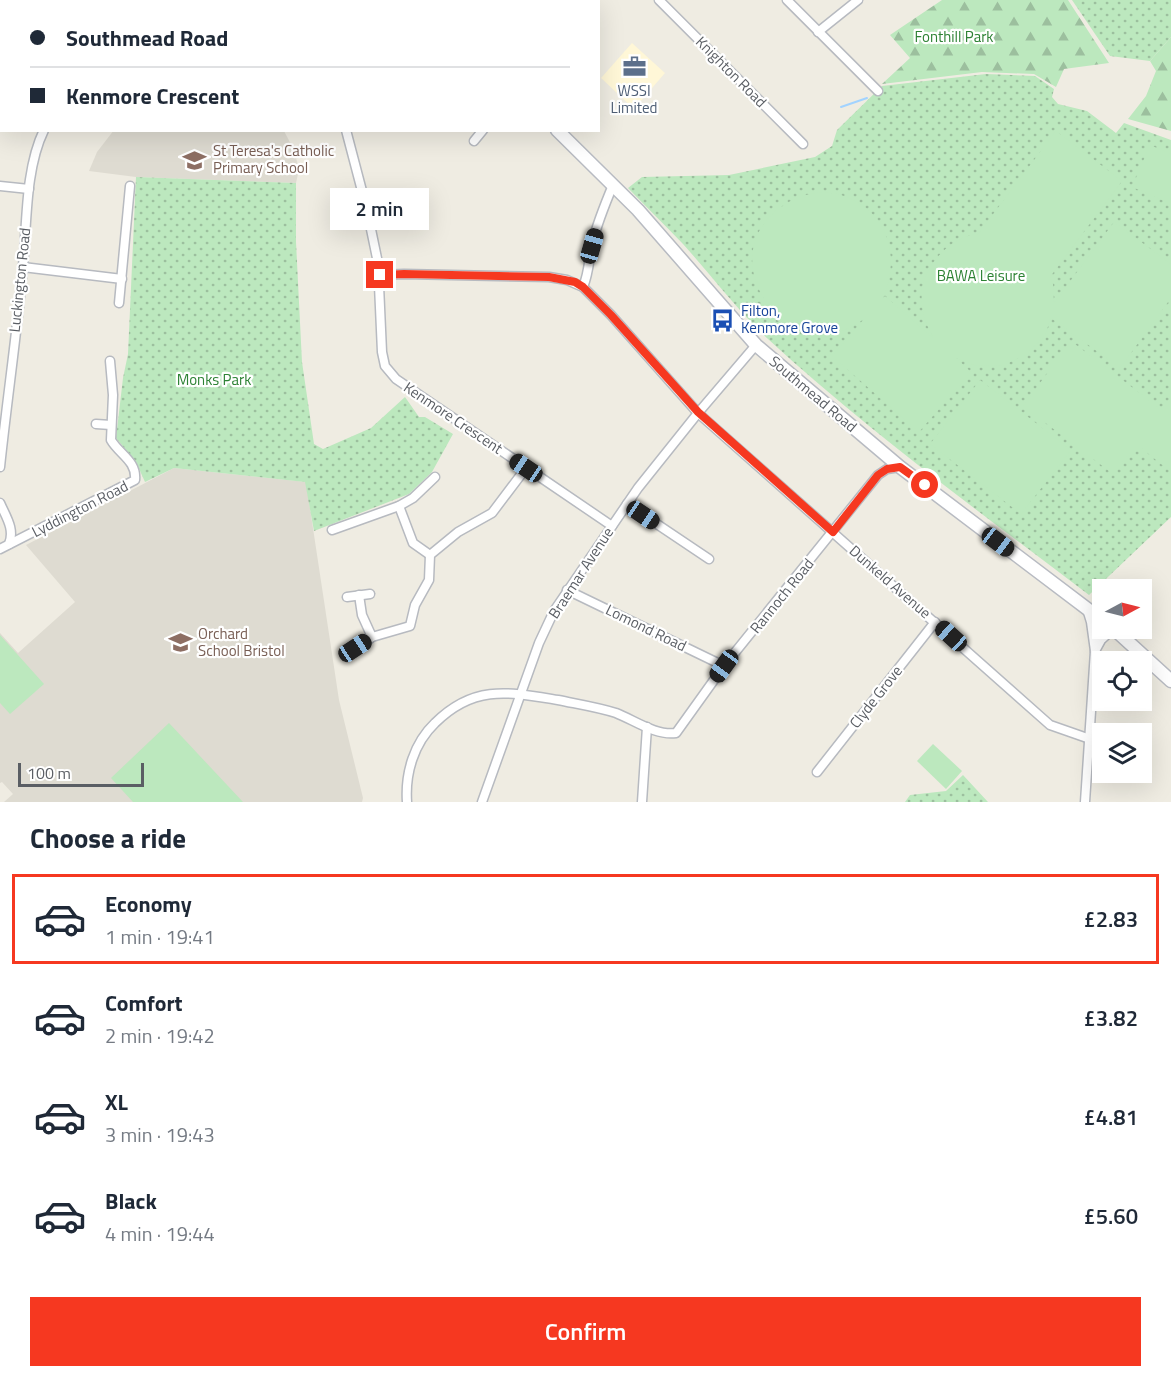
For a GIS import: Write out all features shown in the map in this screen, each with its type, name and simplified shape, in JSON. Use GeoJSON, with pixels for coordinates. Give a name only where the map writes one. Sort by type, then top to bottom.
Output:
{"type":"FeatureCollection","features":[{"type":"Feature","properties":{"kind":"main road","name":"Southmead Road"},"geometry":{"type":"LineString","coordinates":[[559,132],[629,201],[756,345],[900,467],[1092,613]]}},
{"type":"Feature","properties":{"kind":"main road"},"geometry":{"type":"LineString","coordinates":[[1124,639],[1171,681]]}},
{"type":"Feature","properties":{"kind":"street","name":"Knighton Road"},"geometry":{"type":"LineString","coordinates":[[659,0],[803,144]]}},
{"type":"Feature","properties":{"kind":"street"},"geometry":{"type":"LineString","coordinates":[[787,0],[878,91]]}},
{"type":"Feature","properties":{"kind":"street"},"geometry":{"type":"LineString","coordinates":[[818,32],[858,0]]}},
{"type":"Feature","properties":{"kind":"street","name":"Luckington Road"},"geometry":{"type":"LineString","coordinates":[[0,467],[23,267],[29,189],[37,149],[43,132]]}},
{"type":"Feature","properties":{"kind":"street"},"geometry":{"type":"LineString","coordinates":[[347,132],[368,210],[380,275],[549,277],[575,282],[611,315],[698,412]]}},
{"type":"Feature","properties":{"kind":"street"},"geometry":{"type":"LineString","coordinates":[[474,141],[481,132]]}},
{"type":"Feature","properties":{"kind":"street"},"geometry":{"type":"LineString","coordinates":[[583,287],[597,228],[613,185]]}},
{"type":"Feature","properties":{"kind":"street"},"geometry":{"type":"LineString","coordinates":[[0,186],[29,189]]}},
{"type":"Feature","properties":{"kind":"street"},"geometry":{"type":"LineString","coordinates":[[119,303],[126,198],[130,186]]}},
{"type":"Feature","properties":{"kind":"street"},"geometry":{"type":"LineString","coordinates":[[607,205],[629,201]]}},
{"type":"Feature","properties":{"kind":"street"},"geometry":{"type":"LineString","coordinates":[[23,267],[122,279]]}},
{"type":"Feature","properties":{"kind":"street","name":"Kenmore Crescent"},"geometry":{"type":"LineString","coordinates":[[380,275],[382,352],[385,366],[396,379],[612,526]]}},
{"type":"Feature","properties":{"kind":"street","name":"Braemar Avenue"},"geometry":{"type":"LineString","coordinates":[[482,802],[539,643],[554,611],[627,504],[698,412],[756,345]]}},
{"type":"Feature","properties":{"kind":"street","name":"Lyddington Road"},"geometry":{"type":"LineString","coordinates":[[0,549],[135,480],[135,472],[128,458],[111,440],[116,372],[110,361]]}},
{"type":"Feature","properties":{"kind":"street","name":"Dunkeld Avenue"},"geometry":{"type":"LineString","coordinates":[[698,412],[1050,725],[1090,739]]}},
{"type":"Feature","properties":{"kind":"street"},"geometry":{"type":"LineString","coordinates":[[96,424],[111,425]]}},
{"type":"Feature","properties":{"kind":"street"},"geometry":{"type":"LineString","coordinates":[[878,475],[881,464],[879,449]]}},
{"type":"Feature","properties":{"kind":"street"},"geometry":{"type":"LineString","coordinates":[[878,475],[887,469],[900,467]]}},
{"type":"Feature","properties":{"kind":"street"},"geometry":{"type":"LineString","coordinates":[[347,656],[372,637],[407,628],[412,623],[416,605],[429,580],[430,555],[458,532],[492,513],[526,468]]}},
{"type":"Feature","properties":{"kind":"street","name":"Rannoch Road"},"geometry":{"type":"LineString","coordinates":[[408,802],[408,775],[413,756],[422,739],[438,720],[459,704],[478,696],[493,693],[520,694],[615,713],[647,727],[676,733],[724,666],[878,475]]}},
{"type":"Feature","properties":{"kind":"street"},"geometry":{"type":"LineString","coordinates":[[332,530],[399,506],[413,498],[435,477]]}},
{"type":"Feature","properties":{"kind":"street"},"geometry":{"type":"LineString","coordinates":[[0,503],[12,530],[9,544]]}},
{"type":"Feature","properties":{"kind":"street"},"geometry":{"type":"LineString","coordinates":[[627,504],[709,559]]}},
{"type":"Feature","properties":{"kind":"street"},"geometry":{"type":"LineString","coordinates":[[399,506],[413,543],[430,555]]}},
{"type":"Feature","properties":{"kind":"street","name":"Lomond Road"},"geometry":{"type":"LineString","coordinates":[[567,590],[724,666]]}},
{"type":"Feature","properties":{"kind":"street"},"geometry":{"type":"LineString","coordinates":[[347,597],[370,594]]}},
{"type":"Feature","properties":{"kind":"street"},"geometry":{"type":"LineString","coordinates":[[359,595],[362,615],[372,637]]}},
{"type":"Feature","properties":{"kind":"street"},"geometry":{"type":"LineString","coordinates":[[1087,609],[1095,651]]}},
{"type":"Feature","properties":{"kind":"street","name":"Clyde Grove"},"geometry":{"type":"LineString","coordinates":[[817,772],[934,622]]}},
{"type":"Feature","properties":{"kind":"street"},"geometry":{"type":"LineString","coordinates":[[1095,651],[1102,639]]}},
{"type":"Feature","properties":{"kind":"street"},"geometry":{"type":"LineString","coordinates":[[1085,802],[1092,704]]}},
{"type":"Feature","properties":{"kind":"street"},"geometry":{"type":"LineString","coordinates":[[642,802],[647,727]]}},
{"type":"Feature","properties":{"kind":"shaded area"},"geometry":{"type":"Polygon","coordinates":[[[632,43],[665,73],[634,109],[601,78],[632,43]]]}},
{"type":"Feature","properties":{"kind":"shaded area","name":"St Teresa's Catholic Primary School"},"geometry":{"type":"Polygon","coordinates":[[[112,132],[285,132],[294,150],[299,169],[296,183],[136,177],[89,171],[97,152],[112,132]]]}},
{"type":"Feature","properties":{"kind":"shaded area","name":"Orchard School Bristol"},"geometry":{"type":"Polygon","coordinates":[[[174,468],[306,482],[339,700],[363,798],[362,802],[4,802],[13,794],[2,782],[0,783],[0,633],[18,653],[75,602],[26,545],[174,468]]]}},
{"type":"Feature","properties":{"kind":"green space","name":"Fonthill Park"},"geometry":{"type":"Polygon","coordinates":[[[942,0],[1068,0],[1109,63],[1064,69],[1056,87],[1034,74],[982,72],[882,84],[910,58],[890,35],[942,0]]]}},
{"type":"Feature","properties":{"kind":"green space"},"geometry":{"type":"Polygon","coordinates":[[[1072,0],[1171,0],[1171,37],[1150,61],[1110,56],[1072,0]]]}},
{"type":"Feature","properties":{"kind":"green space"},"geometry":{"type":"Polygon","coordinates":[[[1171,37],[1171,131],[1128,119],[1146,96],[1156,71],[1150,61],[1171,37]]]}},
{"type":"Feature","properties":{"kind":"green space","name":"BAWA Leisure"},"geometry":{"type":"Polygon","coordinates":[[[986,74],[1035,76],[1054,89],[1052,97],[1058,104],[1087,111],[1116,133],[1124,123],[1171,140],[1171,517],[1106,579],[1092,579],[1092,592],[1089,595],[926,471],[806,373],[757,328],[683,244],[628,188],[642,177],[729,175],[815,157],[832,146],[837,130],[882,86],[986,74]]]}},
{"type":"Feature","properties":{"kind":"green space"},"geometry":{"type":"Polygon","coordinates":[[[1056,131],[1122,181],[1050,277],[1053,284],[1054,303],[1114,222],[1171,264],[1171,298],[1120,368],[1051,318],[1045,335],[1027,354],[1004,365],[977,366],[956,358],[971,372],[919,432],[832,356],[864,319],[836,332],[809,332],[785,321],[766,302],[755,278],[753,252],[762,227],[784,205],[797,198],[811,194],[834,193],[857,202],[880,223],[887,237],[891,267],[882,299],[885,296],[933,338],[925,319],[922,301],[924,279],[929,270],[950,245],[978,234],[1056,131]]]}},
{"type":"Feature","properties":{"kind":"green space"},"geometry":{"type":"Polygon","coordinates":[[[1150,145],[1171,154],[1171,199],[1169,203],[1132,187],[1150,145]]]}},
{"type":"Feature","properties":{"kind":"green space","name":"Monks Park"},"geometry":{"type":"Polygon","coordinates":[[[136,177],[296,183],[296,242],[302,362],[314,444],[323,449],[371,428],[405,397],[419,417],[425,417],[453,434],[432,472],[409,494],[314,531],[305,482],[174,468],[145,482],[136,462],[116,438],[128,354],[136,177]]]}},
{"type":"Feature","properties":{"kind":"green space"},"geometry":{"type":"Polygon","coordinates":[[[1071,341],[1162,410],[1171,399],[1171,472],[1136,444],[1113,474],[1023,406],[1071,341]]]}},
{"type":"Feature","properties":{"kind":"green space"},"geometry":{"type":"Polygon","coordinates":[[[980,380],[1071,450],[1021,514],[930,444],[980,380]]]}},
{"type":"Feature","properties":{"kind":"green space"},"geometry":{"type":"Polygon","coordinates":[[[0,635],[44,684],[10,714],[0,703],[0,635]]]}},
{"type":"Feature","properties":{"kind":"green space"},"geometry":{"type":"Polygon","coordinates":[[[169,723],[243,802],[133,802],[111,778],[169,723]]]}},
{"type":"Feature","properties":{"kind":"green space"},"geometry":{"type":"Polygon","coordinates":[[[933,744],[962,771],[946,789],[917,761],[933,744]]]}},
{"type":"Feature","properties":{"kind":"green space"},"geometry":{"type":"Polygon","coordinates":[[[963,775],[988,802],[905,802],[910,795],[946,791],[963,775]]]}},
{"type":"Feature","properties":{"kind":"waterway"},"geometry":{"type":"LineString","coordinates":[[841,107],[867,98]]}},
{"type":"Feature","properties":{"kind":"place","name":"WSSI Limited"},"geometry":{"type":"Point","coordinates":[634,67]}},
{"type":"Feature","properties":{"kind":"place","name":"St Teresa's Catholic Primary School"},"geometry":{"type":"Point","coordinates":[195,160]}},
{"type":"Feature","properties":{"kind":"place","name":"Filton, Kenmore Grove"},"geometry":{"type":"Point","coordinates":[723,320]}},
{"type":"Feature","properties":{"kind":"place","name":"Orchard School Bristol"},"geometry":{"type":"Point","coordinates":[180,643]}},
{"type":"Feature","properties":{"kind":"route"},"geometry":{"type":"LineString","coordinates":[[380,275],[549,277],[575,282],[611,315],[698,412],[833,532],[878,475],[887,469],[900,467],[925,485]]}}]}
